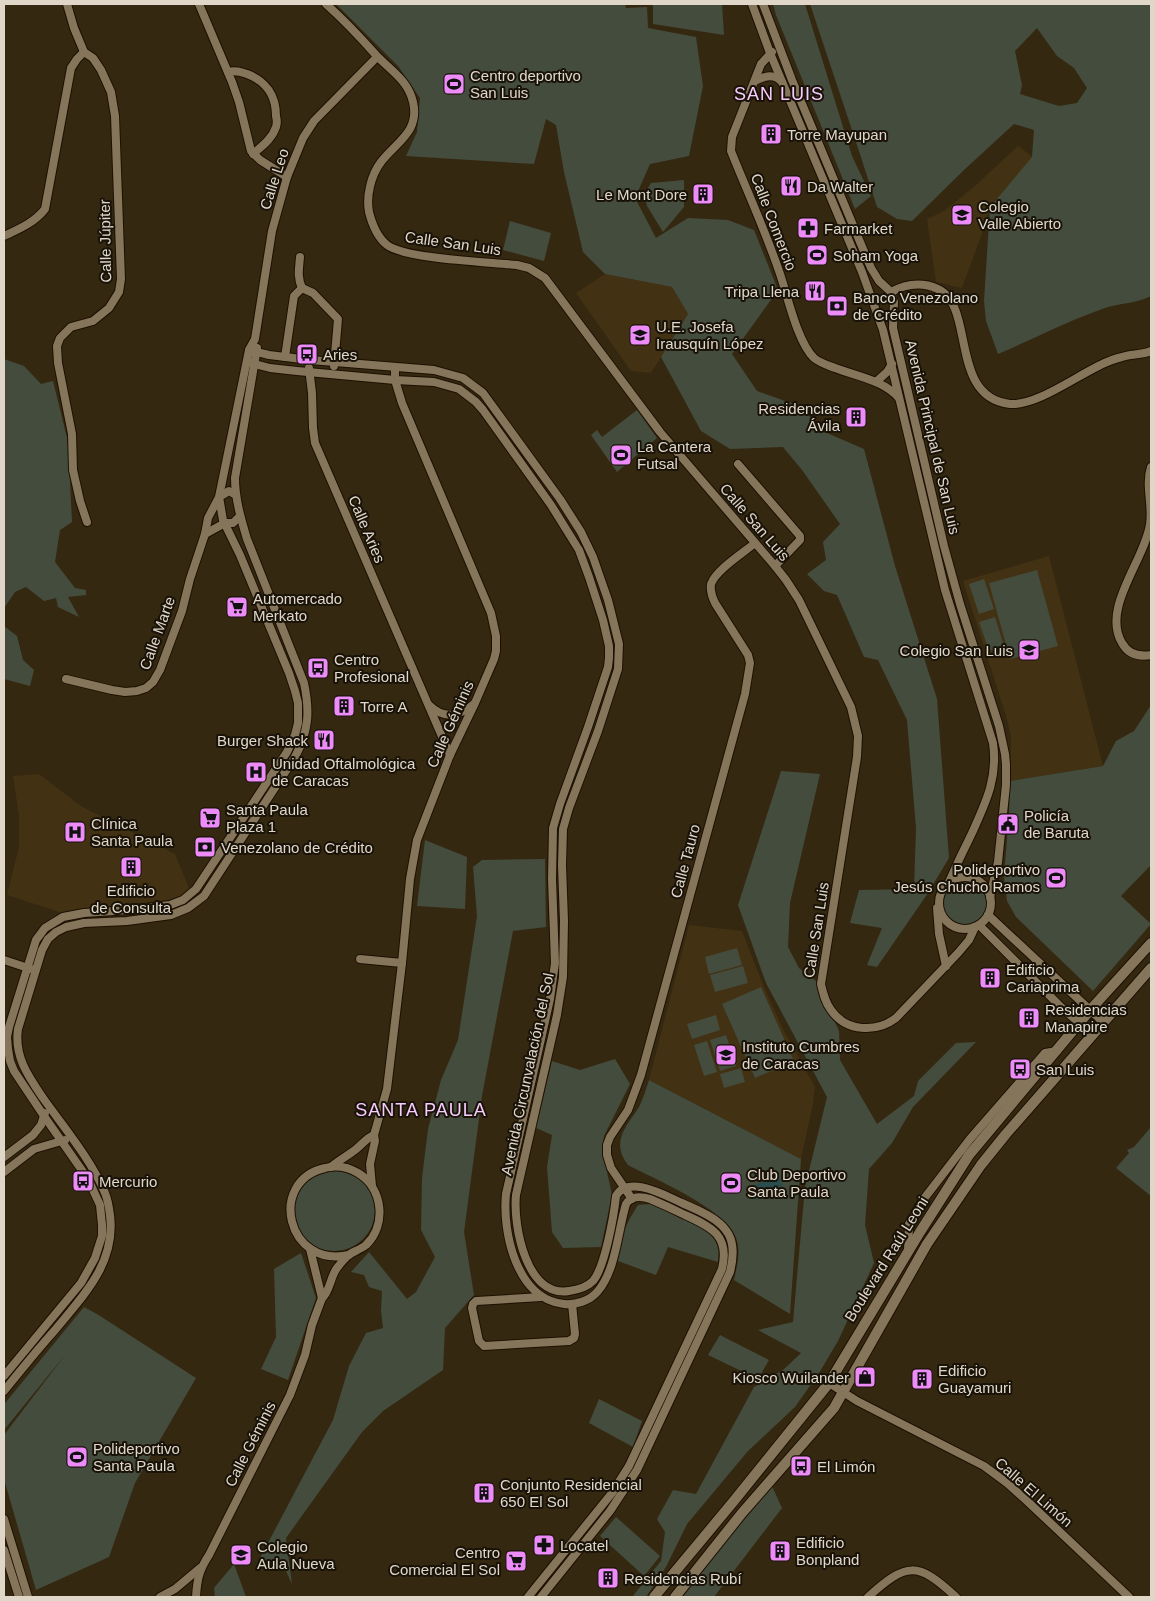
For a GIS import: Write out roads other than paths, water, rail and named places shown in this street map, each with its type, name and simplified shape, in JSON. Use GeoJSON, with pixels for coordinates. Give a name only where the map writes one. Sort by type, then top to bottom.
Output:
{"type":"FeatureCollection","features":[{"type":"Feature","properties":{"kind":"main road","name":"Boulevard Raúl Leoni"},"geometry":{"type":"LineString","coordinates":[[654,1597],[829,1382],[969,1155],[1091,1009],[1151,943]]}},
{"type":"Feature","properties":{"kind":"main road","name":"Boulevard Raúl Leoni"},"geometry":{"type":"LineString","coordinates":[[675,1597],[742,1513],[834,1408],[927,1244],[981,1165],[1151,968]]}},
{"type":"Feature","properties":{"kind":"street"},"geometry":{"type":"LineString","coordinates":[[4,236],[32,222],[45,209],[71,68],[84,52],[67,4]]}},
{"type":"Feature","properties":{"kind":"street"},"geometry":{"type":"LineString","coordinates":[[198,4],[228,72],[239,102],[253,154],[287,177]]}},
{"type":"Feature","properties":{"kind":"street","name":"Calle San Luis"},"geometry":{"type":"LineString","coordinates":[[326,4],[404,82],[411,94],[414,109],[413,123],[406,137],[377,168],[371,182],[368,207],[375,230],[380,238],[388,245],[408,253],[517,265],[529,268],[545,278],[660,432],[775,566],[799,600],[850,707],[858,736],[857,757],[821,984],[826,1002],[831,1011],[842,1021],[857,1028],[872,1029],[888,1024],[946,966],[969,940],[977,926]]}},
{"type":"Feature","properties":{"kind":"street","name":"Avenida Principal de San Luis"},"geometry":{"type":"LineString","coordinates":[[752,4],[770,53],[872,297],[883,330],[901,399],[945,590],[986,720],[994,753],[994,771],[987,799],[949,882]]}},
{"type":"Feature","properties":{"kind":"street"},"geometry":{"type":"LineString","coordinates":[[763,4],[821,150],[871,268],[875,277],[889,290]]}},
{"type":"Feature","properties":{"kind":"street"},"geometry":{"type":"LineString","coordinates":[[758,21],[766,26],[769,18]]}},
{"type":"Feature","properties":{"kind":"street","name":"Calle Júpiter"},"geometry":{"type":"LineString","coordinates":[[84,52],[93,58],[102,70],[111,92],[116,116],[121,279],[119,292],[109,308],[93,321],[72,327],[60,338],[56,346],[72,434],[73,470],[87,522]]}},
{"type":"Feature","properties":{"kind":"street"},"geometry":{"type":"LineString","coordinates":[[770,53],[780,53],[785,60]]}},
{"type":"Feature","properties":{"kind":"street","name":"Calle Comercio"},"geometry":{"type":"LineString","coordinates":[[770,53],[762,64],[732,137],[731,151],[779,272],[790,309],[812,357],[821,363],[876,382],[890,389],[901,399]]}},
{"type":"Feature","properties":{"kind":"street","name":"Calle Leo"},"geometry":{"type":"LineString","coordinates":[[253,351],[272,231],[287,177],[303,138],[314,121],[378,57]]}},
{"type":"Feature","properties":{"kind":"street"},"geometry":{"type":"LineString","coordinates":[[228,72],[233,70],[242,72],[259,80],[267,87],[276,105],[277,125],[273,134],[266,144],[253,154]]}},
{"type":"Feature","properties":{"kind":"street"},"geometry":{"type":"LineString","coordinates":[[755,81],[769,76],[778,78],[783,83]]}},
{"type":"Feature","properties":{"kind":"street"},"geometry":{"type":"LineString","coordinates":[[300,257],[298,279],[302,288],[313,293],[338,320],[333,373]]}},
{"type":"Feature","properties":{"kind":"street"},"geometry":{"type":"LineString","coordinates":[[872,297],[878,289],[889,290],[921,283],[944,292],[956,310],[962,341],[972,375],[984,392],[1000,402],[1010,404],[1029,402],[1105,363],[1121,357],[1151,351]]}},
{"type":"Feature","properties":{"kind":"street"},"geometry":{"type":"LineString","coordinates":[[285,357],[294,296],[302,288]]}},
{"type":"Feature","properties":{"kind":"street","name":"Avenida Principal de San Luis"},"geometry":{"type":"LineString","coordinates":[[889,290],[894,302],[893,328],[944,546],[960,604],[999,726],[1005,754],[1006,785],[998,862],[990,897]]}},
{"type":"Feature","properties":{"kind":"street"},"geometry":{"type":"LineString","coordinates":[[4,1391],[89,1288],[100,1269],[111,1238],[112,1225],[109,1202],[100,1183],[23,1066],[17,1048],[18,1029],[42,950],[48,939],[66,927],[84,923],[127,921],[171,915],[181,912],[196,903],[204,896],[300,748],[304,737],[308,715],[304,682],[247,539],[236,495],[235,478],[253,351]]}},
{"type":"Feature","properties":{"kind":"street","name":"Avenida Circunvalación del Sol"},"geometry":{"type":"LineString","coordinates":[[253,351],[298,359],[434,370],[452,374],[473,384],[490,402],[547,481],[581,532],[593,556],[616,631],[620,658],[598,731],[569,808],[564,829],[562,865],[563,976],[557,1015],[516,1195],[515,1214],[519,1234],[530,1269],[540,1282],[552,1290],[564,1292],[582,1288],[592,1281],[600,1267],[610,1232],[616,1196],[618,1192],[626,1188]]}},
{"type":"Feature","properties":{"kind":"street"},"geometry":{"type":"LineString","coordinates":[[269,355],[270,368]]}},
{"type":"Feature","properties":{"kind":"street"},"geometry":{"type":"LineString","coordinates":[[297,371],[300,365],[298,359]]}},
{"type":"Feature","properties":{"kind":"street","name":"Calle Aries"},"geometry":{"type":"LineString","coordinates":[[310,360],[309,371],[315,443],[450,755]]}},
{"type":"Feature","properties":{"kind":"street"},"geometry":{"type":"LineString","coordinates":[[4,1376],[81,1283],[92,1265],[100,1247],[102,1236],[100,1204],[97,1196],[88,1179],[14,1071],[8,1049],[9,1027],[36,940],[45,928],[59,918],[84,913],[170,906],[190,895],[196,889],[291,744],[297,729],[298,704],[292,682],[236,544],[224,523],[220,508],[219,497],[251,363]]}},
{"type":"Feature","properties":{"kind":"street","name":"Avenida Circunvalación del Sol"},"geometry":{"type":"LineString","coordinates":[[251,363],[270,368],[297,371],[434,382],[451,386],[467,394],[483,410],[573,539],[584,561],[607,634],[608,667],[553,828],[554,975],[505,1205],[509,1238],[517,1264],[527,1283],[541,1297]]}},
{"type":"Feature","properties":{"kind":"street"},"geometry":{"type":"LineString","coordinates":[[876,382],[887,372],[892,364]]}},
{"type":"Feature","properties":{"kind":"street","name":"Calle Géminis"},"geometry":{"type":"LineString","coordinates":[[196,1597],[201,1567],[209,1555],[290,1395],[305,1355],[312,1325],[332,1276],[349,1255],[365,1246],[379,1222],[379,1203],[372,1186],[370,1164],[375,1141],[374,1135],[388,1089],[410,879],[417,840],[450,755],[475,703],[494,660],[496,651],[495,625],[492,613],[419,446],[395,380],[395,368]]}},
{"type":"Feature","properties":{"kind":"street"},"geometry":{"type":"LineString","coordinates":[[738,464],[800,536],[800,540],[775,566]]}},
{"type":"Feature","properties":{"kind":"street"},"geometry":{"type":"LineString","coordinates":[[1151,466],[1148,484],[1150,523],[1118,607],[1116,620],[1119,639],[1125,648],[1137,656],[1151,656]]}},
{"type":"Feature","properties":{"kind":"street"},"geometry":{"type":"LineString","coordinates":[[538,487],[547,481]]}},
{"type":"Feature","properties":{"kind":"street"},"geometry":{"type":"LineString","coordinates":[[219,497],[229,491],[236,495]]}},
{"type":"Feature","properties":{"kind":"street","name":"Calle Marte"},"geometry":{"type":"LineString","coordinates":[[66,679],[125,692],[146,688],[153,682],[160,670],[182,611],[208,518],[219,497]]}},
{"type":"Feature","properties":{"kind":"street"},"geometry":{"type":"LineString","coordinates":[[205,534],[224,523],[234,523],[240,516]]}},
{"type":"Feature","properties":{"kind":"street","name":"Calle Tauro"},"geometry":{"type":"LineString","coordinates":[[632,1199],[611,1168],[607,1155],[607,1145],[610,1137],[628,1110],[646,1059],[745,694],[749,671],[748,655],[715,603],[711,584],[719,573],[755,543]]}},
{"type":"Feature","properties":{"kind":"street"},"geometry":{"type":"LineString","coordinates":[[427,703],[438,713],[448,716],[464,712],[475,703]]}},
{"type":"Feature","properties":{"kind":"street"},"geometry":{"type":"LineString","coordinates":[[938,904],[943,918],[950,926],[960,929],[977,926],[988,915],[991,906],[990,897],[981,883],[970,878],[959,877],[949,882],[941,892],[938,904],[937,917],[946,966]]}},
{"type":"Feature","properties":{"kind":"street"},"geometry":{"type":"LineString","coordinates":[[988,915],[1104,1022]]}},
{"type":"Feature","properties":{"kind":"street"},"geometry":{"type":"LineString","coordinates":[[977,926],[1061,1007],[1094,1035]]}},
{"type":"Feature","properties":{"kind":"street"},"geometry":{"type":"LineString","coordinates":[[360,959],[402,963]]}},
{"type":"Feature","properties":{"kind":"street"},"geometry":{"type":"LineString","coordinates":[[4,960],[36,970]]}},
{"type":"Feature","properties":{"kind":"street"},"geometry":{"type":"LineString","coordinates":[[908,1252],[909,1224],[923,1200],[970,1139],[1045,1053],[1057,1051]]}},
{"type":"Feature","properties":{"kind":"street"},"geometry":{"type":"LineString","coordinates":[[4,1157],[33,1135],[41,1125],[45,1113],[50,1108]]}},
{"type":"Feature","properties":{"kind":"street"},"geometry":{"type":"LineString","coordinates":[[349,1255],[333,1257],[317,1253],[303,1243],[293,1228],[291,1219],[292,1200],[306,1177],[331,1166],[355,1150],[370,1136],[374,1135]]}},
{"type":"Feature","properties":{"kind":"street"},"geometry":{"type":"LineString","coordinates":[[4,1172],[34,1149],[62,1141],[70,1136]]}},
{"type":"Feature","properties":{"kind":"street"},"geometry":{"type":"LineString","coordinates":[[331,1166],[344,1167],[357,1172],[372,1186]]}},
{"type":"Feature","properties":{"kind":"street"},"geometry":{"type":"LineString","coordinates":[[540,1597],[598,1527],[637,1470],[730,1272],[733,1256],[731,1240],[718,1221],[707,1214],[652,1190],[636,1187],[626,1188]]}},
{"type":"Feature","properties":{"kind":"street"},"geometry":{"type":"LineString","coordinates":[[528,1597],[612,1493],[629,1466],[722,1269],[724,1261],[722,1243],[716,1232],[703,1223],[650,1199],[643,1197],[632,1199],[626,1204],[610,1268],[598,1292],[583,1302],[572,1304],[557,1304],[541,1297],[476,1302],[472,1308],[479,1341],[484,1346],[570,1340],[574,1338],[575,1334],[572,1304]]}},
{"type":"Feature","properties":{"kind":"street"},"geometry":{"type":"LineString","coordinates":[[310,1249],[322,1298]]}},
{"type":"Feature","properties":{"kind":"street","name":"Calle El Limón"},"geometry":{"type":"LineString","coordinates":[[829,1382],[856,1401],[984,1466],[1026,1500],[1129,1597]]}},
{"type":"Feature","properties":{"kind":"street"},"geometry":{"type":"LineString","coordinates":[[4,1519],[28,1597]]}},
{"type":"Feature","properties":{"kind":"street"},"geometry":{"type":"LineString","coordinates":[[590,1520],[598,1527]]}},
{"type":"Feature","properties":{"kind":"street"},"geometry":{"type":"LineString","coordinates":[[4,1550],[19,1597]]}},
{"type":"Feature","properties":{"kind":"street"},"geometry":{"type":"LineString","coordinates":[[160,1597],[175,1589],[201,1567]]}},
{"type":"Feature","properties":{"kind":"street"},"geometry":{"type":"LineString","coordinates":[[868,1597],[890,1578],[909,1570],[920,1570],[938,1581],[956,1597]]}},
{"type":"Feature","properties":{"kind":"water"},"geometry":{"type":"Polygon","coordinates":[[[779,1175],[784,1191],[755,1200],[751,1186],[779,1175]]]}},
{"type":"Feature","properties":{"kind":"place","name":"Centro deportivo San Luis"},"geometry":{"type":"Point","coordinates":[454,84]}},
{"type":"Feature","properties":{"kind":"place","name":"Torre Mayupan"},"geometry":{"type":"Point","coordinates":[771,134]}},
{"type":"Feature","properties":{"kind":"place","name":"Da Walter"},"geometry":{"type":"Point","coordinates":[791,186]}},
{"type":"Feature","properties":{"kind":"place","name":"Le Mont Dore"},"geometry":{"type":"Point","coordinates":[703,194]}},
{"type":"Feature","properties":{"kind":"place","name":"Colegio Valle Abierto"},"geometry":{"type":"Point","coordinates":[962,215]}},
{"type":"Feature","properties":{"kind":"place","name":"Farmarket"},"geometry":{"type":"Point","coordinates":[808,228]}},
{"type":"Feature","properties":{"kind":"place","name":"Soham Yoga"},"geometry":{"type":"Point","coordinates":[817,255]}},
{"type":"Feature","properties":{"kind":"place","name":"Tripa Llena"},"geometry":{"type":"Point","coordinates":[815,291]}},
{"type":"Feature","properties":{"kind":"place","name":"Banco Venezolano de Crédito"},"geometry":{"type":"Point","coordinates":[837,306]}},
{"type":"Feature","properties":{"kind":"place","name":"U.E. Josefa Irausquín López"},"geometry":{"type":"Point","coordinates":[640,335]}},
{"type":"Feature","properties":{"kind":"place","name":"Aries"},"geometry":{"type":"Point","coordinates":[307,354]}},
{"type":"Feature","properties":{"kind":"place","name":"Residencias Ávila"},"geometry":{"type":"Point","coordinates":[856,417]}},
{"type":"Feature","properties":{"kind":"place","name":"La Cantera Futsal"},"geometry":{"type":"Point","coordinates":[621,455]}},
{"type":"Feature","properties":{"kind":"place","name":"Automercado Merkato"},"geometry":{"type":"Point","coordinates":[237,607]}},
{"type":"Feature","properties":{"kind":"place","name":"Colegio San Luis"},"geometry":{"type":"Point","coordinates":[1029,650]}},
{"type":"Feature","properties":{"kind":"place","name":"Centro Profesional"},"geometry":{"type":"Point","coordinates":[318,668]}},
{"type":"Feature","properties":{"kind":"place","name":"Torre A"},"geometry":{"type":"Point","coordinates":[344,706]}},
{"type":"Feature","properties":{"kind":"place","name":"Burger Shack"},"geometry":{"type":"Point","coordinates":[324,740]}},
{"type":"Feature","properties":{"kind":"place","name":"Unidad Oftalmológica de Caracas"},"geometry":{"type":"Point","coordinates":[256,772]}},
{"type":"Feature","properties":{"kind":"place","name":"Santa Paula Plaza 1"},"geometry":{"type":"Point","coordinates":[210,818]}},
{"type":"Feature","properties":{"kind":"place","name":"Policía de Baruta"},"geometry":{"type":"Point","coordinates":[1008,824]}},
{"type":"Feature","properties":{"kind":"place","name":"Clínica Santa Paula"},"geometry":{"type":"Point","coordinates":[75,832]}},
{"type":"Feature","properties":{"kind":"place","name":"Venezolano de Crédito"},"geometry":{"type":"Point","coordinates":[205,847]}},
{"type":"Feature","properties":{"kind":"place","name":"Edificio de Consulta"},"geometry":{"type":"Point","coordinates":[131,867]}},
{"type":"Feature","properties":{"kind":"place","name":"Polideportivo Jesús Chucho Ramos"},"geometry":{"type":"Point","coordinates":[1056,878]}},
{"type":"Feature","properties":{"kind":"place","name":"Edificio Cariaprima"},"geometry":{"type":"Point","coordinates":[990,978]}},
{"type":"Feature","properties":{"kind":"place","name":"Residencias Manapire"},"geometry":{"type":"Point","coordinates":[1029,1018]}},
{"type":"Feature","properties":{"kind":"place","name":"Instituto Cumbres de Caracas"},"geometry":{"type":"Point","coordinates":[726,1055]}},
{"type":"Feature","properties":{"kind":"place","name":"San Luis"},"geometry":{"type":"Point","coordinates":[1020,1069]}},
{"type":"Feature","properties":{"kind":"place","name":"Mercurio"},"geometry":{"type":"Point","coordinates":[83,1181]}},
{"type":"Feature","properties":{"kind":"place","name":"Club Deportivo Santa Paula"},"geometry":{"type":"Point","coordinates":[731,1183]}},
{"type":"Feature","properties":{"kind":"place","name":"Kiosco Wuilander"},"geometry":{"type":"Point","coordinates":[865,1377]}},
{"type":"Feature","properties":{"kind":"place","name":"Edificio Guayamuri"},"geometry":{"type":"Point","coordinates":[922,1379]}},
{"type":"Feature","properties":{"kind":"place","name":"Polideportivo Santa Paula"},"geometry":{"type":"Point","coordinates":[77,1457]}},
{"type":"Feature","properties":{"kind":"place","name":"El Limón"},"geometry":{"type":"Point","coordinates":[801,1466]}},
{"type":"Feature","properties":{"kind":"place","name":"Conjunto Residencial 650 El Sol"},"geometry":{"type":"Point","coordinates":[484,1493]}},
{"type":"Feature","properties":{"kind":"place","name":"Locatel"},"geometry":{"type":"Point","coordinates":[544,1545]}},
{"type":"Feature","properties":{"kind":"place","name":"Edificio Bonpland"},"geometry":{"type":"Point","coordinates":[780,1551]}},
{"type":"Feature","properties":{"kind":"place","name":"Colegio Aula Nueva"},"geometry":{"type":"Point","coordinates":[241,1555]}},
{"type":"Feature","properties":{"kind":"place","name":"Centro Comercial El Sol"},"geometry":{"type":"Point","coordinates":[516,1561]}},
{"type":"Feature","properties":{"kind":"place","name":"Residencias Rubí"},"geometry":{"type":"Point","coordinates":[608,1578]}},
{"type":"Feature","properties":{"kind":"district","name":"SAN LUIS"},"geometry":{"type":"Point","coordinates":[779,94]}},
{"type":"Feature","properties":{"kind":"district","name":"SANTA PAULA"},"geometry":{"type":"Point","coordinates":[421,1110]}}]}
